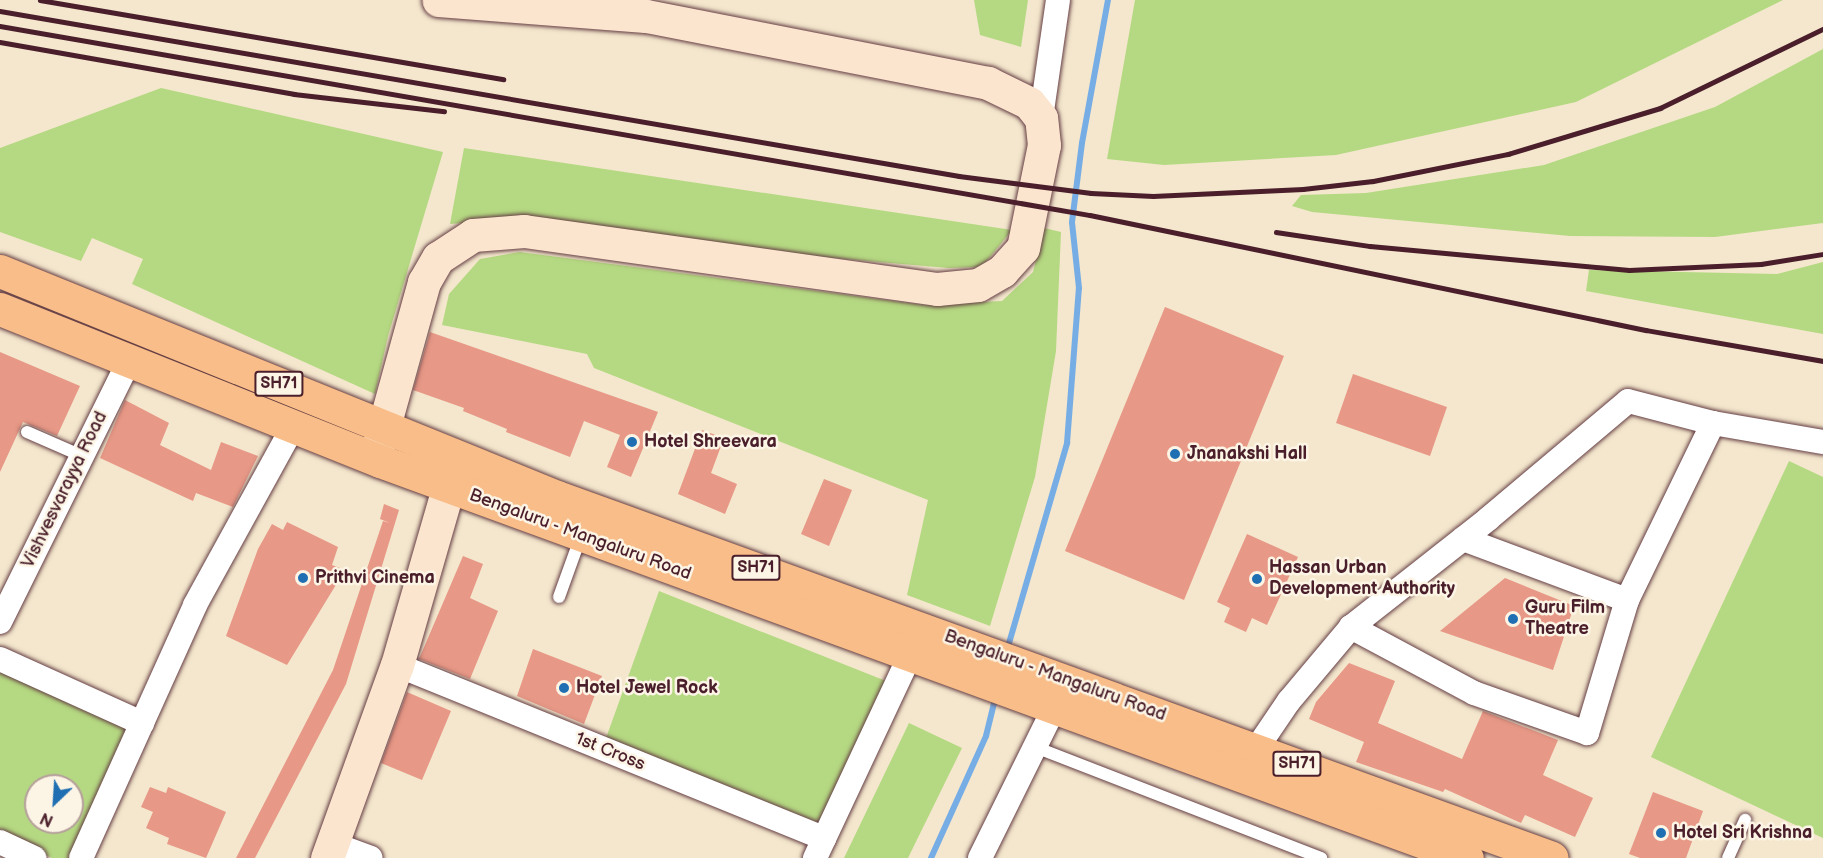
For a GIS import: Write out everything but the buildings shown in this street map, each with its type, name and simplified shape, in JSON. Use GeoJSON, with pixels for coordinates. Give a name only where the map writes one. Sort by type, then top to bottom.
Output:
{"type":"FeatureCollection","features":[{"type":"Feature","properties":{"kind":"main road","name":"SH71"},"geometry":{"type":"LineString","coordinates":[[0,271],[144,327],[379,444],[452,472]]}},
{"type":"Feature","properties":{"kind":"main road","name":"SH71"},"geometry":{"type":"LineString","coordinates":[[0,309],[130,359],[293,427],[379,444]]}},
{"type":"Feature","properties":{"kind":"main road"},"geometry":{"type":"LineString","coordinates":[[130,359],[144,327]]}},
{"type":"Feature","properties":{"kind":"main road","name":"Bengaluru - Mangaluru Road"},"geometry":{"type":"LineString","coordinates":[[452,472],[557,497],[952,654]]}},
{"type":"Feature","properties":{"kind":"main road","name":"Bengaluru - Mangaluru Road"},"geometry":{"type":"LineString","coordinates":[[452,472],[581,535],[910,655],[952,654]]}},
{"type":"Feature","properties":{"kind":"main road","name":"SH71"},"geometry":{"type":"LineString","coordinates":[[952,654],[1049,689]]}},
{"type":"Feature","properties":{"kind":"main road","name":"Bengaluru - Mangaluru Road"},"geometry":{"type":"LineString","coordinates":[[1049,689],[1257,748],[1552,858]]}},
{"type":"Feature","properties":{"kind":"main road","name":"Bengaluru - Mangaluru Road"},"geometry":{"type":"LineString","coordinates":[[1049,689],[1467,858]]}},
{"type":"Feature","properties":{"kind":"street"},"geometry":{"type":"LineString","coordinates":[[440,0],[645,16],[988,83],[1029,103],[1041,118]]}},
{"type":"Feature","properties":{"kind":"street"},"geometry":{"type":"LineString","coordinates":[[379,444],[424,282],[438,258],[473,235],[524,231],[937,289],[978,285],[1002,271],[1023,248],[1044,145],[1041,118],[1058,0]]}},
{"type":"Feature","properties":{"kind":"street","name":"Vishvesvarayya Road"},"geometry":{"type":"LineString","coordinates":[[0,621],[130,359]]}},
{"type":"Feature","properties":{"kind":"street"},"geometry":{"type":"LineString","coordinates":[[1257,748],[1289,701],[1351,627],[1463,539],[1628,401],[1713,423],[1823,442]]}},
{"type":"Feature","properties":{"kind":"street"},"geometry":{"type":"LineString","coordinates":[[1351,627],[1474,693],[1587,734],[1627,600],[1713,423]]}},
{"type":"Feature","properties":{"kind":"street"},"geometry":{"type":"LineString","coordinates":[[81,858],[195,605],[293,427]]}},
{"type":"Feature","properties":{"kind":"street"},"geometry":{"type":"LineString","coordinates":[[371,858],[330,851],[397,665],[452,472]]}},
{"type":"Feature","properties":{"kind":"street"},"geometry":{"type":"LineString","coordinates":[[1463,539],[1627,600]]}},
{"type":"Feature","properties":{"kind":"street"},"geometry":{"type":"LineString","coordinates":[[819,848],[910,655]]}},
{"type":"Feature","properties":{"kind":"street"},"geometry":{"type":"LineString","coordinates":[[0,658],[142,723]]}},
{"type":"Feature","properties":{"kind":"street","name":"1st Cross"},"geometry":{"type":"LineString","coordinates":[[397,665],[819,848]]}},
{"type":"Feature","properties":{"kind":"street"},"geometry":{"type":"LineString","coordinates":[[980,858],[1035,747],[1049,689]]}},
{"type":"Feature","properties":{"kind":"street"},"geometry":{"type":"LineString","coordinates":[[0,842],[34,858]]}},
{"type":"Feature","properties":{"kind":"lane"},"geometry":{"type":"LineString","coordinates":[[27,432],[82,456]]}},
{"type":"Feature","properties":{"kind":"lane"},"geometry":{"type":"LineString","coordinates":[[559,597],[581,535]]}},
{"type":"Feature","properties":{"kind":"lane"},"geometry":{"type":"LineString","coordinates":[[1035,747],[1321,858]]}},
{"type":"Feature","properties":{"kind":"lane"},"geometry":{"type":"LineString","coordinates":[[1728,858],[1744,820]]}},
{"type":"Feature","properties":{"kind":"green space"},"geometry":{"type":"Polygon","coordinates":[[[974,0],[1028,0],[1021,47],[980,35],[974,0]]]}},
{"type":"Feature","properties":{"kind":"green space"},"geometry":{"type":"Polygon","coordinates":[[[1135,0],[1783,0],[1576,102],[1336,155],[1164,165],[1107,159],[1135,0]]]}},
{"type":"Feature","properties":{"kind":"green space"},"geometry":{"type":"Polygon","coordinates":[[[1823,49],[1823,223],[1715,237],[1570,236],[1312,212],[1292,206],[1301,195],[1366,193],[1544,165],[1715,107],[1823,49]]]}},
{"type":"Feature","properties":{"kind":"green space"},"geometry":{"type":"Polygon","coordinates":[[[161,88],[443,152],[388,336],[375,394],[132,284],[143,259],[92,238],[81,261],[0,232],[0,148],[161,88]]]}},
{"type":"Feature","properties":{"kind":"green space"},"geometry":{"type":"Polygon","coordinates":[[[464,148],[1012,230],[982,267],[948,268],[821,257],[521,218],[450,224],[464,148]]]}},
{"type":"Feature","properties":{"kind":"green space"},"geometry":{"type":"Polygon","coordinates":[[[1044,228],[1061,232],[1056,351],[1035,477],[990,626],[907,595],[928,500],[594,368],[587,354],[442,325],[449,294],[480,259],[520,252],[924,305],[1002,301],[1033,272],[1044,228]]]}},
{"type":"Feature","properties":{"kind":"green space"},"geometry":{"type":"Polygon","coordinates":[[[1823,262],[1823,334],[1586,291],[1589,270],[1777,274],[1823,262]]]}},
{"type":"Feature","properties":{"kind":"green space"},"geometry":{"type":"Polygon","coordinates":[[[1789,461],[1823,477],[1823,838],[1651,757],[1789,461]]]}},
{"type":"Feature","properties":{"kind":"green space"},"geometry":{"type":"Polygon","coordinates":[[[659,591],[886,681],[819,823],[606,738],[659,591]]]}},
{"type":"Feature","properties":{"kind":"green space"},"geometry":{"type":"Polygon","coordinates":[[[0,665],[132,725],[84,831],[84,774],[24,774],[24,834],[83,834],[72,858],[52,858],[0,834],[0,665]]]}},
{"type":"Feature","properties":{"kind":"green space"},"geometry":{"type":"Polygon","coordinates":[[[909,723],[962,748],[908,858],[844,858],[909,723]]]}},
{"type":"Feature","properties":{"kind":"waterway"},"geometry":{"type":"LineString","coordinates":[[1007,650],[1067,443],[1079,288],[1072,222],[1082,143],[1108,0]]}},
{"type":"Feature","properties":{"kind":"waterway"},"geometry":{"type":"LineString","coordinates":[[931,858],[986,736],[996,695]]}},
{"type":"Feature","properties":{"kind":"railway"},"geometry":{"type":"LineString","coordinates":[[40,0],[503,79]]}},
{"type":"Feature","properties":{"kind":"railway"},"geometry":{"type":"LineString","coordinates":[[0,11],[959,176],[1091,193],[1153,196],[1303,189],[1373,181],[1508,154],[1660,108],[1823,29]]}},
{"type":"Feature","properties":{"kind":"railway"},"geometry":{"type":"LineString","coordinates":[[0,26],[1090,215],[1646,330],[1823,361]]}},
{"type":"Feature","properties":{"kind":"railway"},"geometry":{"type":"LineString","coordinates":[[0,42],[294,94],[444,111]]}},
{"type":"Feature","properties":{"kind":"railway"},"geometry":{"type":"LineString","coordinates":[[1276,232],[1370,246],[1629,270],[1761,264],[1823,254]]}},
{"type":"Feature","properties":{"kind":"place","name":"Hotel Shreevara"},"geometry":{"type":"Point","coordinates":[632,442]}},
{"type":"Feature","properties":{"kind":"place","name":"Jnanakshi Hall"},"geometry":{"type":"Point","coordinates":[1175,454]}},
{"type":"Feature","properties":{"kind":"place","name":"Prithvi Cinema"},"geometry":{"type":"Point","coordinates":[303,578]}},
{"type":"Feature","properties":{"kind":"place","name":"Hassan Urban Development Authority"},"geometry":{"type":"Point","coordinates":[1257,579]}},
{"type":"Feature","properties":{"kind":"place","name":"Guru Film Theatre"},"geometry":{"type":"Point","coordinates":[1513,619]}},
{"type":"Feature","properties":{"kind":"place","name":"Hotel Jewel Rock"},"geometry":{"type":"Point","coordinates":[564,688]}},
{"type":"Feature","properties":{"kind":"place","name":"Hotel Sri Krishna"},"geometry":{"type":"Point","coordinates":[1661,833]}}]}
